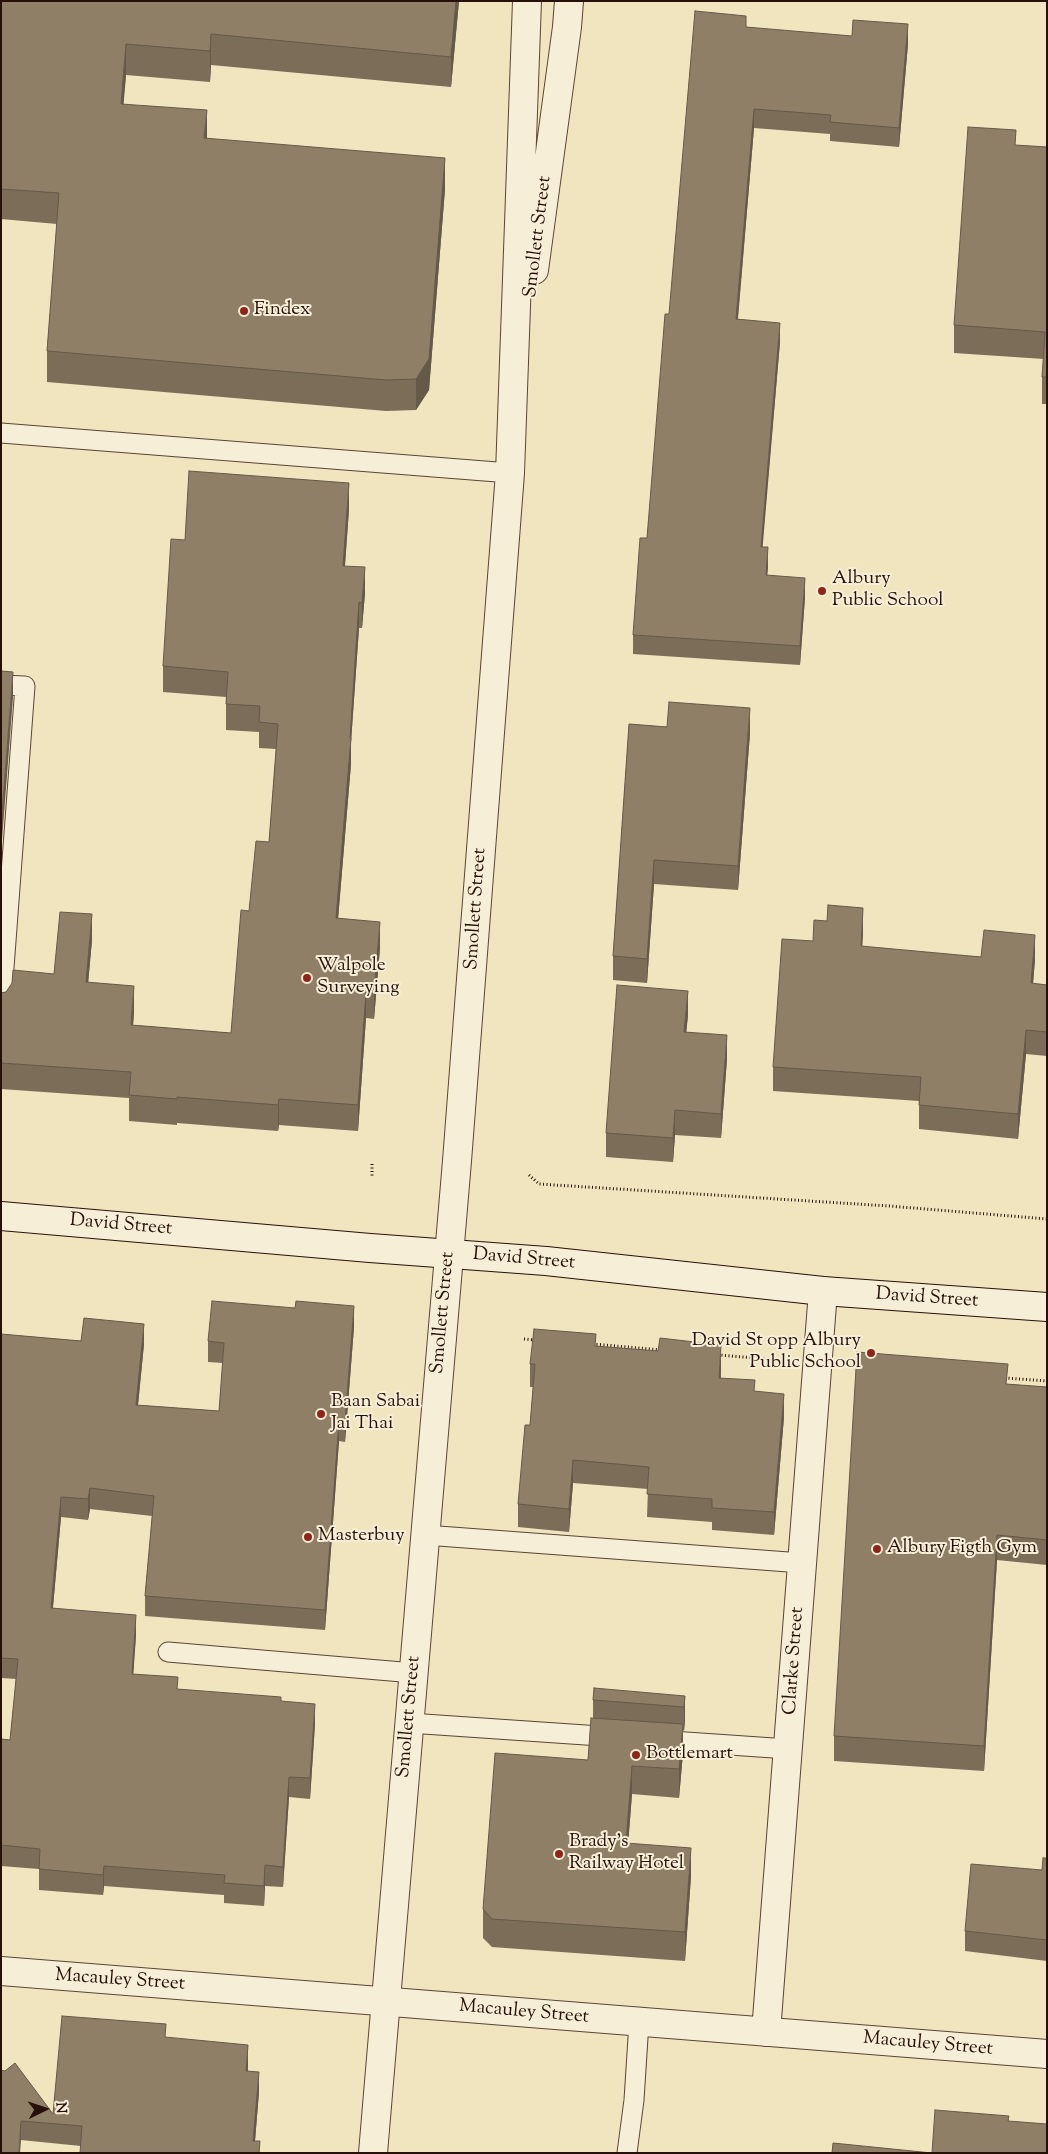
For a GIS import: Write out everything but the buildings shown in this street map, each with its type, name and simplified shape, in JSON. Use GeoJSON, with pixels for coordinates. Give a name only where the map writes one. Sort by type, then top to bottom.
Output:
{"type":"FeatureCollection","features":[{"type":"Feature","properties":{"kind":"street","name":"Smollett Street"},"geometry":{"type":"LineString","coordinates":[[373,2153],[384,2002],[449,1253],[510,473],[526,1]]}},
{"type":"Feature","properties":{"kind":"street","name":"Smollett Street"},"geometry":{"type":"LineString","coordinates":[[510,473],[569,1]]}},
{"type":"Feature","properties":{"kind":"street","name":"David Street"},"geometry":{"type":"LineString","coordinates":[[1,1216],[546,1261],[823,1291],[1047,1308]]}},
{"type":"Feature","properties":{"kind":"street","name":"Clarke Street"},"geometry":{"type":"LineString","coordinates":[[766,2032],[823,1291]]}},
{"type":"Feature","properties":{"kind":"street","name":"Macauley Street"},"geometry":{"type":"LineString","coordinates":[[1,1971],[1047,2054]]}},
{"type":"Feature","properties":{"kind":"lane"},"geometry":{"type":"LineString","coordinates":[[1,432],[510,473]]}},
{"type":"Feature","properties":{"kind":"lane"},"geometry":{"type":"LineString","coordinates":[[1,685],[26,686],[1,1008]]}},
{"type":"Feature","properties":{"kind":"lane"},"geometry":{"type":"LineString","coordinates":[[424,1535],[802,1563]]}},
{"type":"Feature","properties":{"kind":"lane"},"geometry":{"type":"LineString","coordinates":[[168,1652],[414,1673]]}},
{"type":"Feature","properties":{"kind":"lane"},"geometry":{"type":"LineString","coordinates":[[409,1723],[788,1749]]}},
{"type":"Feature","properties":{"kind":"lane"},"geometry":{"type":"LineString","coordinates":[[627,2153],[634,2100],[639,2022]]}},
{"type":"Feature","properties":{"kind":"path"},"geometry":{"type":"LineString","coordinates":[[372,1164],[372,1176]]}},
{"type":"Feature","properties":{"kind":"path"},"geometry":{"type":"LineString","coordinates":[[529,1175],[539,1184],[889,1206],[1047,1219]]}},
{"type":"Feature","properties":{"kind":"path"},"geometry":{"type":"LineString","coordinates":[[524,1339],[543,1340]]}},
{"type":"Feature","properties":{"kind":"path"},"geometry":{"type":"LineString","coordinates":[[592,1344],[669,1351]]}},
{"type":"Feature","properties":{"kind":"path"},"geometry":{"type":"LineString","coordinates":[[717,1355],[782,1360]]}},
{"type":"Feature","properties":{"kind":"path"},"geometry":{"type":"LineString","coordinates":[[998,1377],[1047,1381]]}},
{"type":"Feature","properties":{"kind":"place","name":"Findex"},"geometry":{"type":"Point","coordinates":[244,311]}},
{"type":"Feature","properties":{"kind":"place","name":"Albury Public School"},"geometry":{"type":"Point","coordinates":[822,591]}},
{"type":"Feature","properties":{"kind":"place","name":"Walpole Surveying"},"geometry":{"type":"Point","coordinates":[307,978]}},
{"type":"Feature","properties":{"kind":"place","name":"David St opp Albury Public School"},"geometry":{"type":"Point","coordinates":[871,1353]}},
{"type":"Feature","properties":{"kind":"place","name":"Baan Sabai Jai Thai"},"geometry":{"type":"Point","coordinates":[321,1414]}},
{"type":"Feature","properties":{"kind":"place","name":"Masterbuy"},"geometry":{"type":"Point","coordinates":[308,1537]}},
{"type":"Feature","properties":{"kind":"place","name":"Albury Figth Gym"},"geometry":{"type":"Point","coordinates":[877,1549]}},
{"type":"Feature","properties":{"kind":"place","name":"Bottlemart"},"geometry":{"type":"Point","coordinates":[636,1755]}},
{"type":"Feature","properties":{"kind":"place","name":"Brady's Railway Hotel"},"geometry":{"type":"Point","coordinates":[559,1854]}}]}
